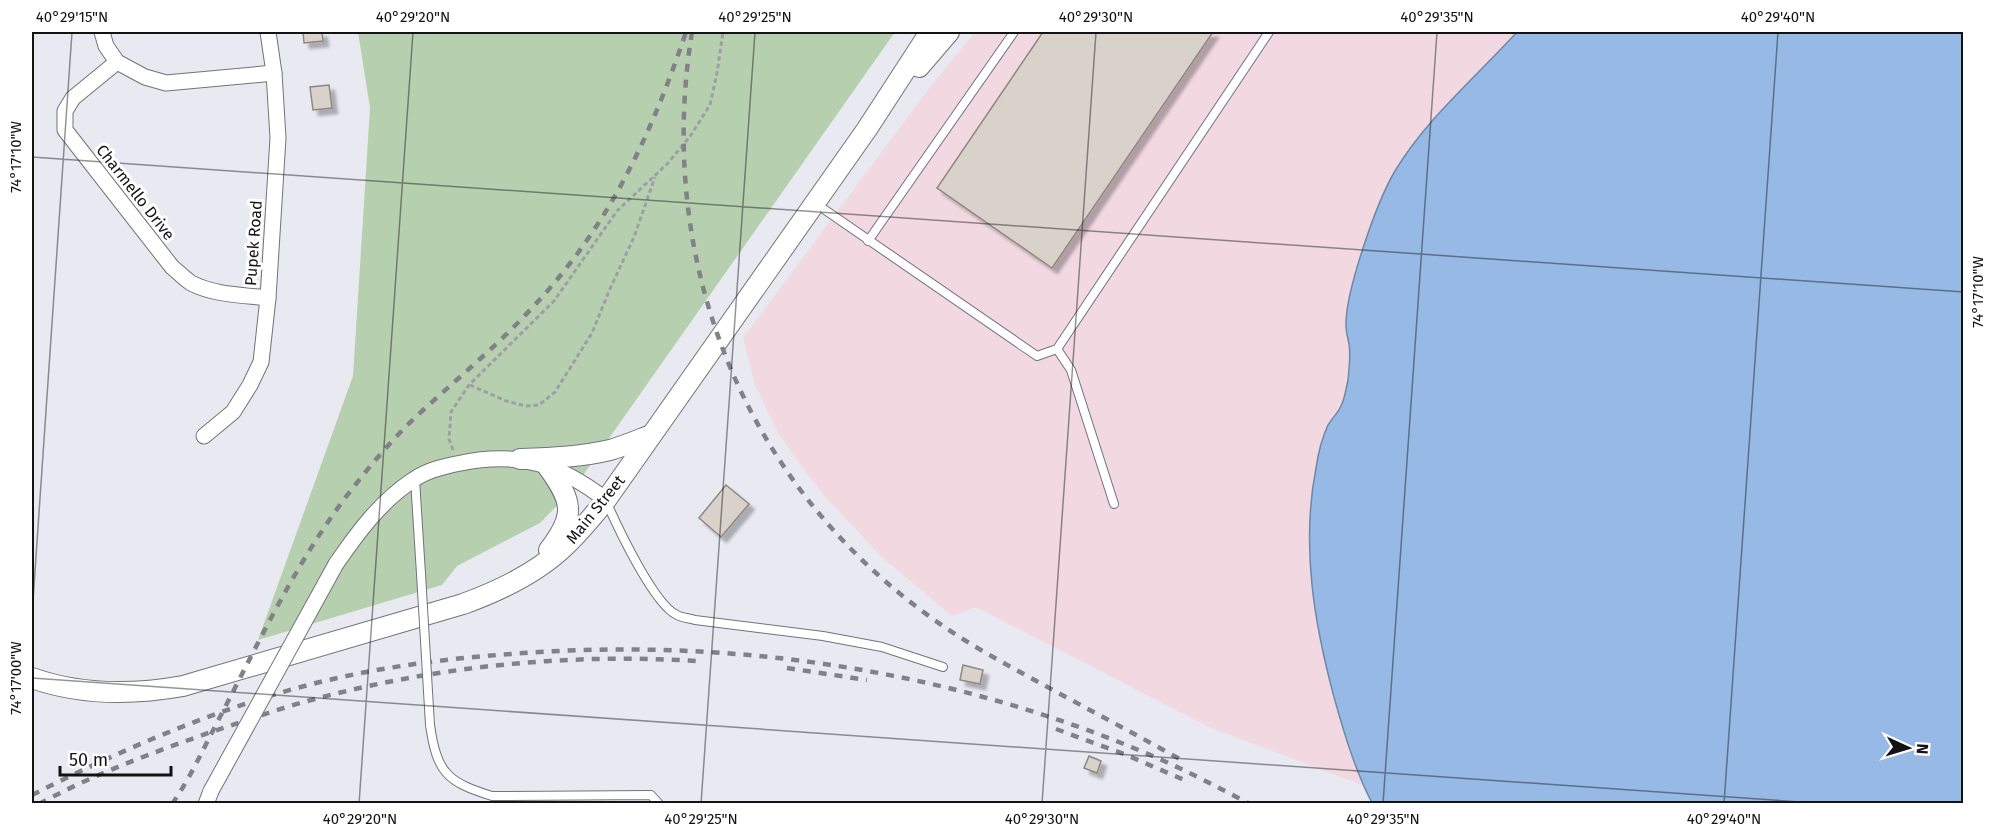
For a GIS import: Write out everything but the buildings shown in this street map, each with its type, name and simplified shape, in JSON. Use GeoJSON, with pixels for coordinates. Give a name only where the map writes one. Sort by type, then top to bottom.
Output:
{"type":"FeatureCollection","features":[{"type":"Feature","properties":{"kind":"main road","name":"Main Street"},"geometry":{"type":"LineString","coordinates":[[32,678],[100,692],[157,691],[183,686],[463,604],[485,596],[534,569],[564,547],[606,500],[867,129],[930,32]]}},
{"type":"Feature","properties":{"kind":"main road","name":"Main Street"},"geometry":{"type":"LineString","coordinates":[[867,129],[950,32]]}},
{"type":"Feature","properties":{"kind":"main road"},"geometry":{"type":"LineString","coordinates":[[520,459],[591,454],[651,435]]}},
{"type":"Feature","properties":{"kind":"main road"},"geometry":{"type":"LineString","coordinates":[[534,569],[560,536],[568,515],[568,500],[548,467]]}},
{"type":"Feature","properties":{"kind":"street"},"geometry":{"type":"LineString","coordinates":[[102,32],[106,46],[117,62],[144,77],[166,83],[273,73]]}},
{"type":"Feature","properties":{"kind":"street","name":"Pupek Road"},"geometry":{"type":"LineString","coordinates":[[204,436],[233,412],[251,384],[261,362],[268,298],[278,138],[268,32]]}},
{"type":"Feature","properties":{"kind":"street","name":"Charmello Drive"},"geometry":{"type":"LineString","coordinates":[[117,62],[73,98],[65,111],[65,130],[172,267],[190,282],[228,294],[268,298]]}},
{"type":"Feature","properties":{"kind":"street"},"geometry":{"type":"LineString","coordinates":[[208,797],[336,564],[372,517],[393,495],[415,478],[457,464],[498,458],[520,459],[575,478],[606,500]]}},
{"type":"Feature","properties":{"kind":"lane"},"geometry":{"type":"LineString","coordinates":[[868,241],[1014,32]]}},
{"type":"Feature","properties":{"kind":"lane"},"geometry":{"type":"LineString","coordinates":[[815,203],[1037,356],[1057,349],[1269,32]]}},
{"type":"Feature","properties":{"kind":"lane"},"geometry":{"type":"LineString","coordinates":[[1057,349],[1071,370],[1114,504]]}},
{"type":"Feature","properties":{"kind":"lane"},"geometry":{"type":"LineString","coordinates":[[415,478],[430,725],[433,750],[447,776],[472,790],[492,796],[651,795],[659,804]]}},
{"type":"Feature","properties":{"kind":"lane"},"geometry":{"type":"LineString","coordinates":[[606,500],[625,542],[641,569],[664,605],[676,615],[695,620],[823,636],[882,647],[943,667]]}},
{"type":"Feature","properties":{"kind":"path"},"geometry":{"type":"LineString","coordinates":[[457,464],[449,439],[451,412],[469,385],[554,301],[617,211],[683,146],[710,105],[723,32]]}},
{"type":"Feature","properties":{"kind":"path"},"geometry":{"type":"LineString","coordinates":[[469,385],[506,401],[526,406],[539,405],[555,392],[592,333],[634,237],[655,175]]}},
{"type":"Feature","properties":{"kind":"shaded area"},"geometry":{"type":"Polygon","coordinates":[[[975,32],[1517,32],[1453,98],[1409,150],[1394,173],[1364,248],[1351,292],[1346,327],[1349,368],[1345,394],[1341,407],[1334,416],[1316,468],[1309,545],[1317,622],[1329,679],[1342,728],[1362,785],[1209,727],[976,607],[952,616],[883,558],[829,501],[777,431],[755,385],[743,338],[930,87],[975,32]]]}},
{"type":"Feature","properties":{"kind":"green space"},"geometry":{"type":"Polygon","coordinates":[[[358,32],[895,32],[574,488],[540,523],[457,566],[442,585],[258,640],[353,376],[370,108],[358,32]]]}},
{"type":"Feature","properties":{"kind":"water"},"geometry":{"type":"Polygon","coordinates":[[[1517,32],[1963,32],[1963,803],[1372,803],[1355,764],[1342,724],[1327,669],[1316,612],[1312,584],[1310,526],[1320,446],[1344,397],[1350,362],[1346,326],[1347,311],[1363,247],[1388,185],[1395,171],[1422,133],[1517,32]]]}},
{"type":"Feature","properties":{"kind":"railway"},"geometry":{"type":"LineString","coordinates":[[172,804],[191,773],[297,571],[332,515],[394,439],[531,309],[583,246],[605,213],[642,144],[686,32]]}},
{"type":"Feature","properties":{"kind":"railway"},"geometry":{"type":"LineString","coordinates":[[692,32],[684,117],[687,200],[701,281],[726,359],[762,432],[808,500],[864,561],[929,616],[994,658],[1185,762]]}},
{"type":"Feature","properties":{"kind":"railway"},"geometry":{"type":"LineString","coordinates":[[32,795],[96,764],[195,722],[262,698],[349,675],[430,662],[511,654],[594,650],[678,650],[761,656],[844,667],[926,683],[1007,704],[1087,730],[1164,761],[1250,804]]}},
{"type":"Feature","properties":{"kind":"railway"},"geometry":{"type":"LineString","coordinates":[[39,804],[102,774],[211,732],[289,706],[361,688],[456,670],[552,661],[601,659],[697,661]]}},
{"type":"Feature","properties":{"kind":"railway"},"geometry":{"type":"LineString","coordinates":[[787,668],[867,680]]}},
{"type":"Feature","properties":{"kind":"railway"},"geometry":{"type":"LineString","coordinates":[[1056,729],[1124,754],[1189,782]]}}]}
